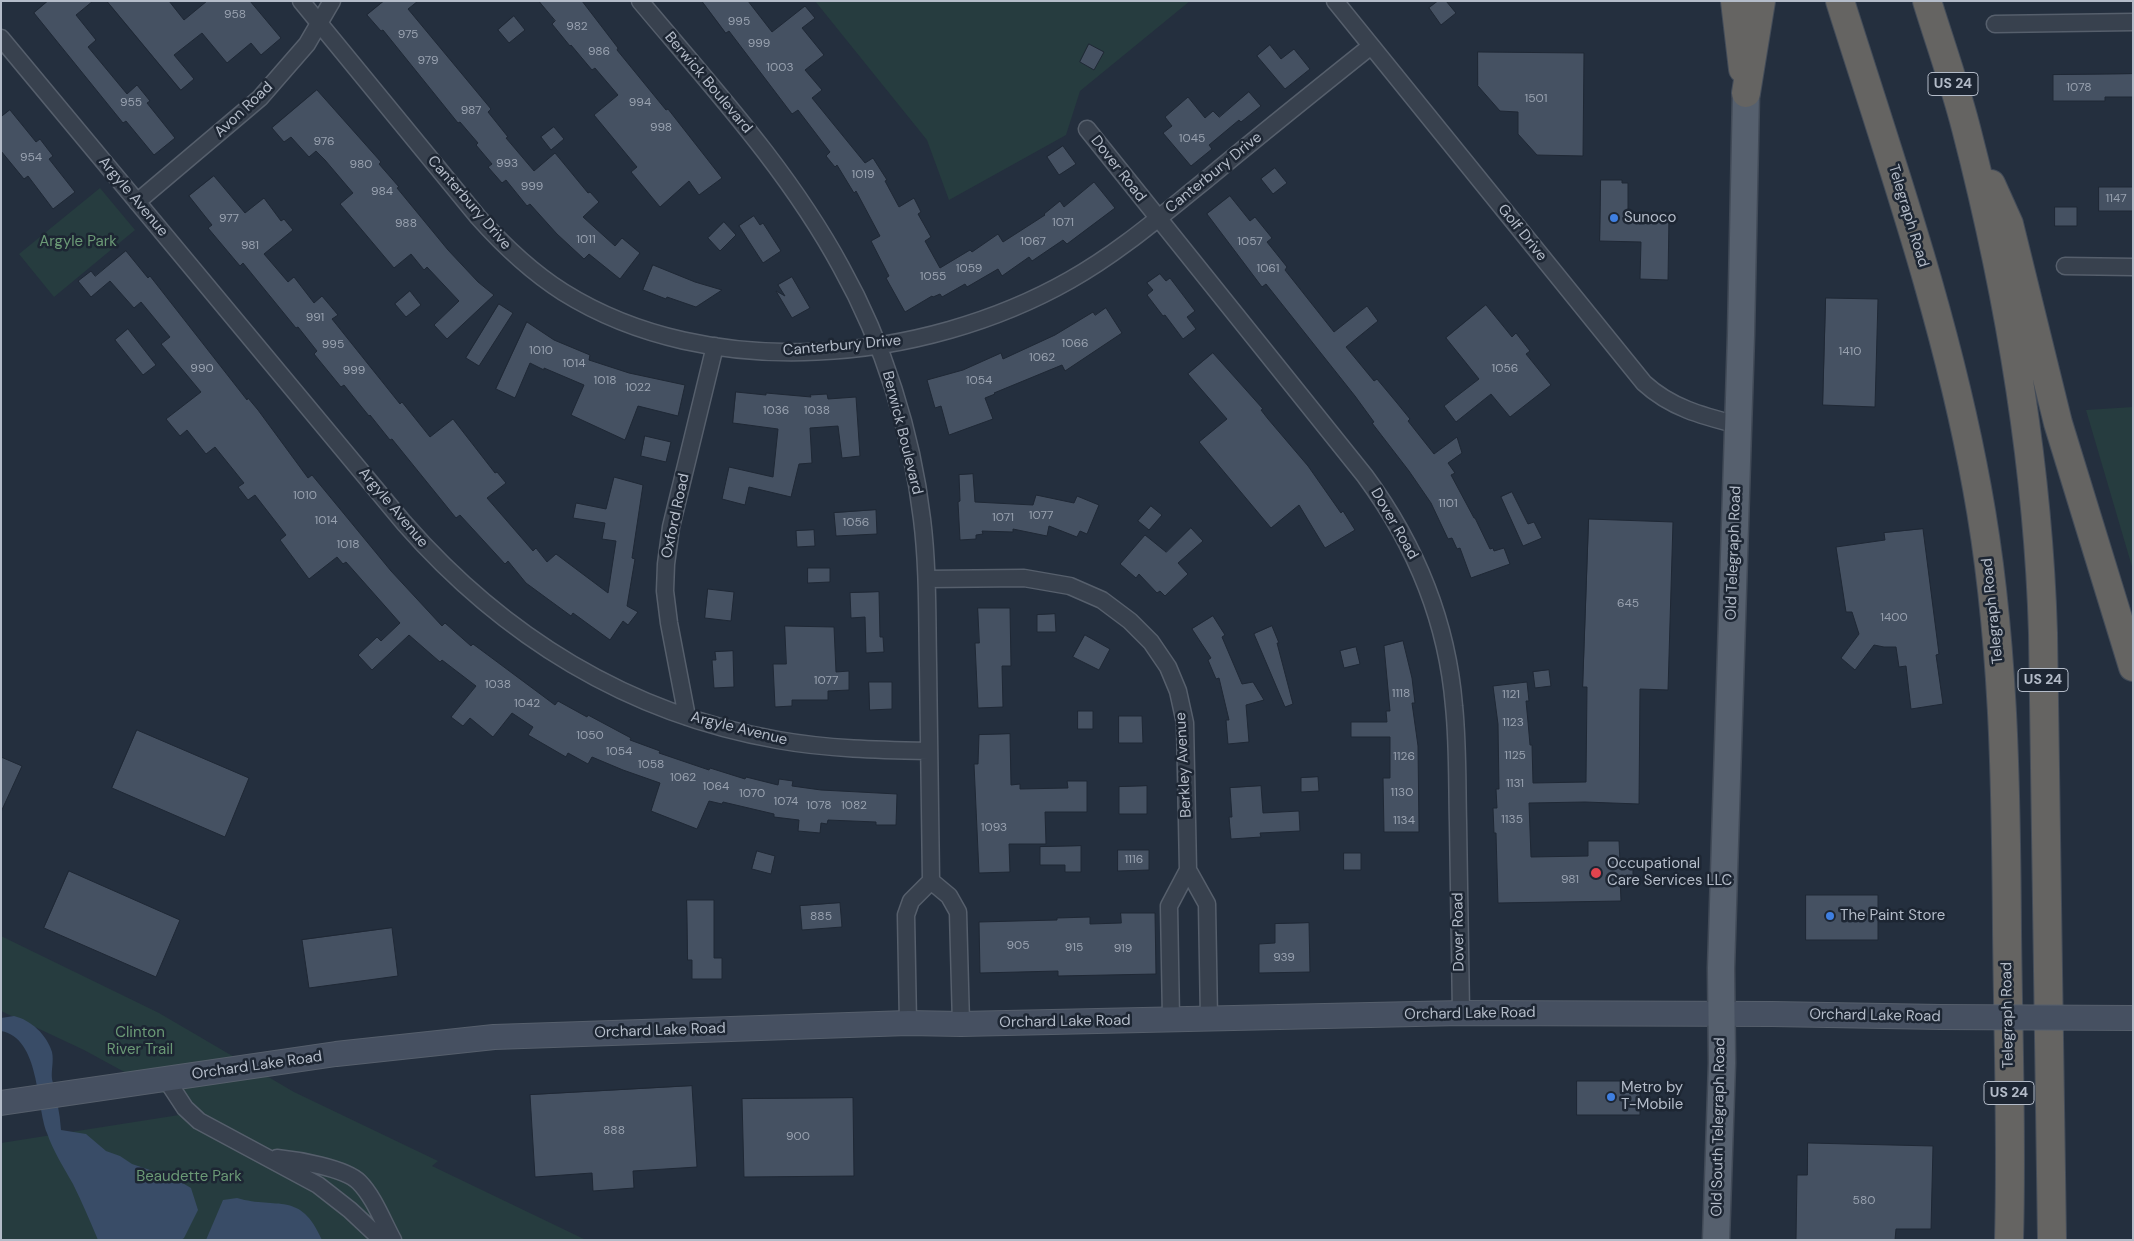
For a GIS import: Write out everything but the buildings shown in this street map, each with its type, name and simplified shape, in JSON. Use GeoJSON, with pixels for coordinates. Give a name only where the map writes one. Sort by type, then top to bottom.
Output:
{"type":"FeatureCollection","features":[{"type":"Feature","properties":{"kind":"highway"},"geometry":{"type":"LineString","coordinates":[[1735,1],[1735,16],[1746,93]]}},
{"type":"Feature","properties":{"kind":"highway"},"geometry":{"type":"LineString","coordinates":[[1746,93],[1761,1]]}},
{"type":"Feature","properties":{"kind":"highway","name":"Telegraph Road"},"geometry":{"type":"LineString","coordinates":[[1840,1],[1935,303],[1966,430],[1985,538],[2001,692],[2006,815],[2009,1240]]}},
{"type":"Feature","properties":{"kind":"highway","name":"US 24"},"geometry":{"type":"LineString","coordinates":[[1927,1],[1966,127],[2015,349],[2027,429],[2038,527],[2043,625],[2052,1240]]}},
{"type":"Feature","properties":{"kind":"highway"},"geometry":{"type":"LineString","coordinates":[[1966,127],[2009,224],[2058,423],[2133,667]]}},
{"type":"Feature","properties":{"kind":"main road","name":"Old Telegraph Road"},"geometry":{"type":"LineString","coordinates":[[1721,1014],[1746,93]]}},
{"type":"Feature","properties":{"kind":"main road","name":"Orchard Lake Road"},"geometry":{"type":"LineString","coordinates":[[1,1103],[336,1054],[494,1037],[908,1023],[961,1024],[1461,1013],[2133,1018]]}},
{"type":"Feature","properties":{"kind":"main road","name":"Old South Telegraph Road"},"geometry":{"type":"LineString","coordinates":[[1716,1240],[1722,1063],[1721,1014]]}},
{"type":"Feature","properties":{"kind":"street","name":"Canterbury Drive"},"geometry":{"type":"LineString","coordinates":[[302,1],[478,217],[498,240],[534,272],[563,292],[616,319],[649,331],[715,346],[788,351],[815,351],[878,345],[943,332],[984,320],[1019,306],[1093,266],[1158,219],[1371,46]]}},
{"type":"Feature","properties":{"kind":"street","name":"Avon Road"},"geometry":{"type":"LineString","coordinates":[[137,202],[260,98],[292,63],[332,1]]}},
{"type":"Feature","properties":{"kind":"street","name":"Berwick Boulevard"},"geometry":{"type":"LineString","coordinates":[[640,1],[765,153],[800,199],[842,267],[878,345],[906,435],[922,518],[926,578],[931,881]]}},
{"type":"Feature","properties":{"kind":"street","name":"Golf Drive"},"geometry":{"type":"LineString","coordinates":[[1335,1],[1644,383],[1656,394],[1682,409],[1700,416],[1738,425]]}},
{"type":"Feature","properties":{"kind":"street"},"geometry":{"type":"LineString","coordinates":[[1995,24],[2133,22]]}},
{"type":"Feature","properties":{"kind":"street","name":"Argyle Avenue"},"geometry":{"type":"LineString","coordinates":[[1,38],[404,522],[466,587],[510,624],[565,660],[628,694],[687,717],[748,734],[810,745],[929,751]]}},
{"type":"Feature","properties":{"kind":"street","name":"Dover Road"},"geometry":{"type":"LineString","coordinates":[[1087,129],[1365,476],[1397,523],[1429,591],[1448,660],[1454,706],[1461,1013]]}},
{"type":"Feature","properties":{"kind":"street"},"geometry":{"type":"LineString","coordinates":[[2065,266],[2133,267]]}},
{"type":"Feature","properties":{"kind":"street","name":"Oxford Road"},"geometry":{"type":"LineString","coordinates":[[687,717],[669,623],[666,570],[671,527],[715,346]]}},
{"type":"Feature","properties":{"kind":"street","name":"Berkley Avenue"},"geometry":{"type":"LineString","coordinates":[[926,578],[1024,578],[1062,584],[1102,600],[1130,621],[1151,642],[1172,676],[1185,723],[1188,870],[1207,904],[1209,1019]]}},
{"type":"Feature","properties":{"kind":"street","name":"Berkley Avenue"},"geometry":{"type":"LineString","coordinates":[[1171,1019],[1169,906],[1188,870]]}},
{"type":"Feature","properties":{"kind":"street"},"geometry":{"type":"LineString","coordinates":[[908,1023],[906,915],[911,901],[931,881],[949,896],[958,912],[961,1024]]}},
{"type":"Feature","properties":{"kind":"street"},"geometry":{"type":"LineString","coordinates":[[166,1079],[185,1108],[199,1121],[294,1171],[335,1197],[382,1240]]}},
{"type":"Feature","properties":{"kind":"street"},"geometry":{"type":"LineString","coordinates":[[265,1156],[300,1160],[346,1174],[355,1179],[371,1199],[393,1240]]}},
{"type":"Feature","properties":{"kind":"green space"},"geometry":{"type":"Polygon","coordinates":[[[815,1],[1190,1],[1080,91],[1066,135],[949,200],[927,140],[815,1]]]}},
{"type":"Feature","properties":{"kind":"green space","name":"Argyle Park"},"geometry":{"type":"Polygon","coordinates":[[[100,188],[135,230],[54,297],[19,254],[100,188]]]}},
{"type":"Feature","properties":{"kind":"green space"},"geometry":{"type":"Polygon","coordinates":[[[2133,407],[2133,570],[2086,410],[2133,407]]]}},
{"type":"Feature","properties":{"kind":"green space"},"geometry":{"type":"Polygon","coordinates":[[[1,936],[159,1013],[294,1092],[438,1161],[432,1166],[586,1240],[1,1240],[1,1143],[198,1112],[84,1050],[1,1011],[1,936]]]}},
{"type":"Feature","properties":{"kind":"water"},"geometry":{"type":"Polygon","coordinates":[[[14,1016],[38,1029],[50,1046],[53,1055],[52,1079],[61,1130],[86,1134],[106,1151],[120,1156],[132,1164],[174,1178],[191,1188],[198,1210],[184,1238],[181,1240],[98,1240],[76,1191],[49,1140],[43,1121],[30,1059],[23,1046],[14,1036],[1,1031],[1,1018],[14,1016]]]}},
{"type":"Feature","properties":{"kind":"water"},"geometry":{"type":"Polygon","coordinates":[[[237,1198],[296,1208],[314,1224],[322,1240],[206,1240],[223,1200],[237,1198]]]}},
{"type":"Feature","properties":{"kind":"place","name":"Sunoco"},"geometry":{"type":"Point","coordinates":[1614,218]}},
{"type":"Feature","properties":{"kind":"place","name":"Occupational Care Services LLC"},"geometry":{"type":"Point","coordinates":[1596,873]}},
{"type":"Feature","properties":{"kind":"place","name":"The Paint Store"},"geometry":{"type":"Point","coordinates":[1830,916]}},
{"type":"Feature","properties":{"kind":"place","name":"Metro by T-Mobile"},"geometry":{"type":"Point","coordinates":[1611,1097]}},
{"type":"Feature","properties":{"kind":"park label","name":"Clinton River Trail"},"geometry":{"type":"Point","coordinates":[140,1042]}},
{"type":"Feature","properties":{"kind":"park label","name":"Beaudette Park"},"geometry":{"type":"Point","coordinates":[189,1177]}}]}
